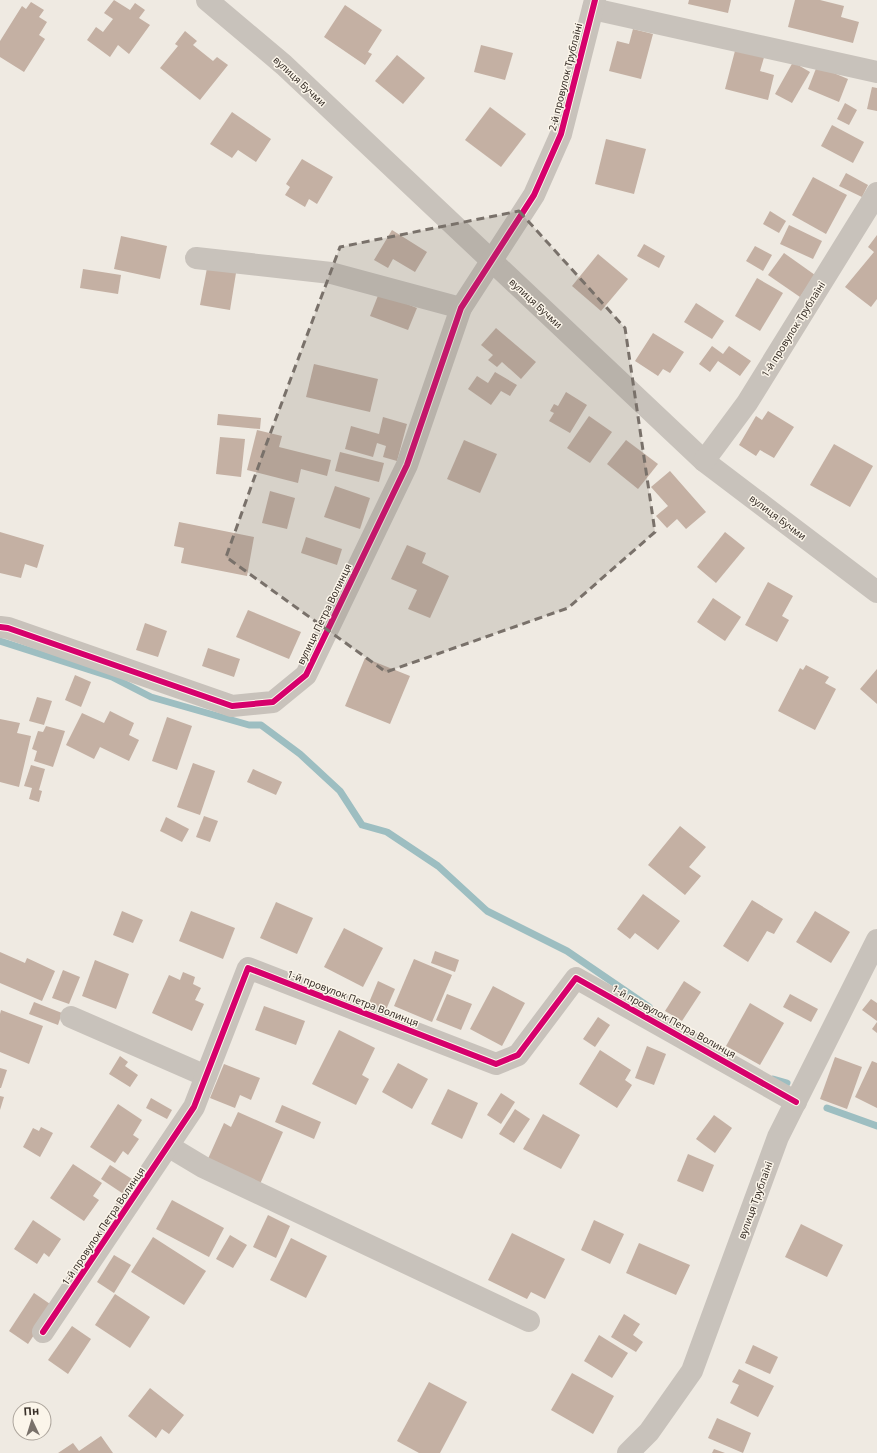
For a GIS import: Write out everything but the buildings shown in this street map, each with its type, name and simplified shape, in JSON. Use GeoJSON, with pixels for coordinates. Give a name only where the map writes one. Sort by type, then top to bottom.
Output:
{"type":"FeatureCollection","features":[{"type":"Feature","properties":{"kind":"street","name":"вулиця Бучми"},"geometry":{"type":"LineString","coordinates":[[207,0],[284,65],[704,461],[877,592]]}},
{"type":"Feature","properties":{"kind":"street","name":"2-й провулок Трублаїні"},"geometry":{"type":"LineString","coordinates":[[492,262],[534,195],[561,134],[594,4]]}},
{"type":"Feature","properties":{"kind":"street"},"geometry":{"type":"LineString","coordinates":[[594,4],[877,72]]}},
{"type":"Feature","properties":{"kind":"street","name":"1-й провулок Трублаїні"},"geometry":{"type":"LineString","coordinates":[[704,461],[747,403],[877,193]]}},
{"type":"Feature","properties":{"kind":"street"},"geometry":{"type":"LineString","coordinates":[[196,258],[331,273],[461,308]]}},
{"type":"Feature","properties":{"kind":"street","name":"вулиця Петра Волинця"},"geometry":{"type":"LineString","coordinates":[[0,627],[8,628],[232,706],[273,702],[306,675],[404,472],[461,308],[492,262]]}},
{"type":"Feature","properties":{"kind":"street","name":"вулиця Трублаїні"},"geometry":{"type":"LineString","coordinates":[[628,1453],[649,1432],[692,1371],[778,1137],[877,940]]}},
{"type":"Feature","properties":{"kind":"street","name":"1-й провулок Петра Волинця"},"geometry":{"type":"LineString","coordinates":[[43,1332],[194,1107],[248,968],[496,1064],[518,1055],[576,978],[796,1102]]}},
{"type":"Feature","properties":{"kind":"street"},"geometry":{"type":"LineString","coordinates":[[71,1017],[206,1076]]}},
{"type":"Feature","properties":{"kind":"street"},"geometry":{"type":"LineString","coordinates":[[168,1146],[203,1167],[529,1321]]}},
{"type":"Feature","properties":{"kind":"highlighted area"},"geometry":{"type":"Polygon","coordinates":[[[519,211],[625,328],[655,532],[568,608],[386,672],[226,557],[340,247],[519,211]]]}},
{"type":"Feature","properties":{"kind":"waterway"},"geometry":{"type":"LineString","coordinates":[[0,641],[112,677],[151,697],[249,725],[261,725],[300,754],[340,791],[362,825],[387,832],[438,866],[487,911],[567,951],[649,1007]]}},
{"type":"Feature","properties":{"kind":"waterway"},"geometry":{"type":"LineString","coordinates":[[773,1079],[787,1083]]}},
{"type":"Feature","properties":{"kind":"waterway"},"geometry":{"type":"LineString","coordinates":[[827,1108],[877,1126]]}},
{"type":"Feature","properties":{"kind":"cycle path"},"geometry":{"type":"LineString","coordinates":[[0,627],[8,628],[232,706],[273,702],[306,675],[407,465],[461,308],[534,195],[561,134],[595,0]]}},
{"type":"Feature","properties":{"kind":"cycle path"},"geometry":{"type":"LineString","coordinates":[[43,1332],[194,1107],[248,968],[496,1064],[518,1055],[576,978],[796,1102]]}}]}
